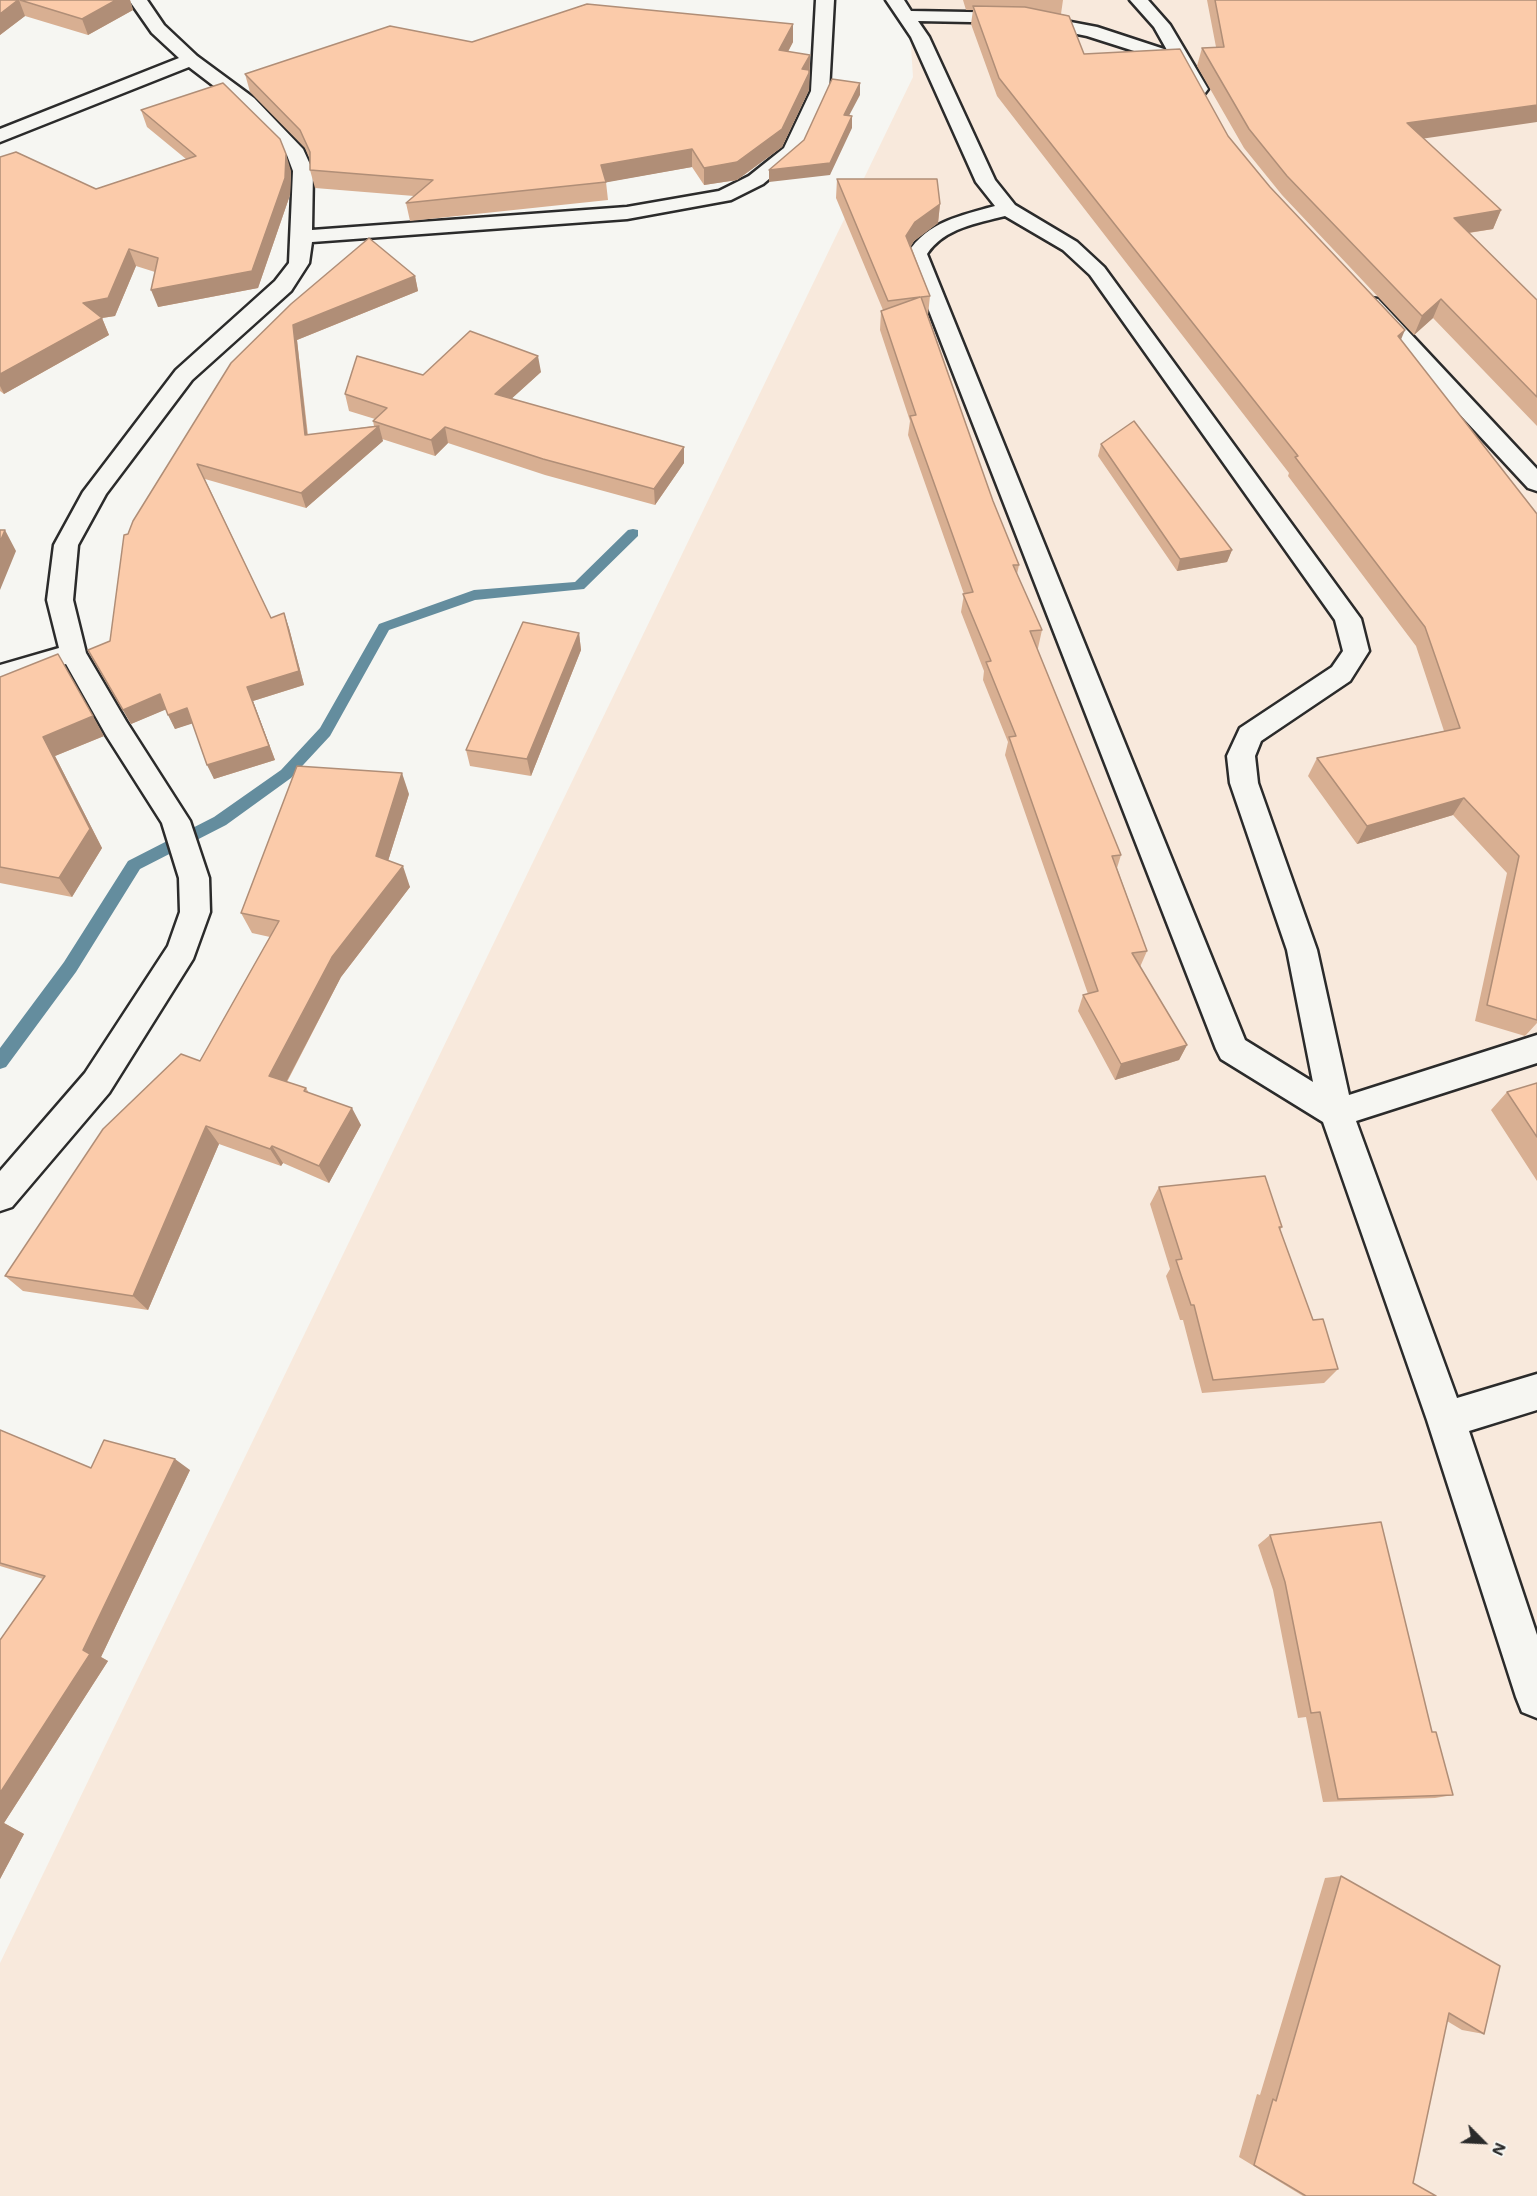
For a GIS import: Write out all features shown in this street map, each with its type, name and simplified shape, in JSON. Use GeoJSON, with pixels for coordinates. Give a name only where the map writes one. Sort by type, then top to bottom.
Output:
{"type":"FeatureCollection","features":[{"type":"Feature","properties":{"kind":"street"},"geometry":{"type":"LineString","coordinates":[[0,1196],[97,1083],[182,950],[195,912],[194,878],[176,821],[116,728],[73,653],[60,600],[66,545],[95,492],[184,375],[284,286],[299,262],[302,237],[303,171],[297,153],[247,102],[221,80],[191,60],[158,29],[141,8],[138,0]]}},
{"type":"Feature","properties":{"kind":"street"},"geometry":{"type":"LineString","coordinates":[[302,237],[627,213],[724,196],[756,180],[792,151],[820,92],[825,0]]}},
{"type":"Feature","properties":{"kind":"street"},"geometry":{"type":"LineString","coordinates":[[1139,0],[1161,25],[1207,102]]}},
{"type":"Feature","properties":{"kind":"street"},"geometry":{"type":"LineString","coordinates":[[901,8],[1023,18],[1091,31],[1184,61]]}},
{"type":"Feature","properties":{"kind":"street"},"geometry":{"type":"LineString","coordinates":[[901,8],[920,37],[986,182],[1008,209],[1070,246],[1097,271],[1348,619],[1356,651],[1341,674],[1250,735],[1240,756],[1244,783],[1302,950],[1336,1113],[1446,1420],[1537,1697]]}},
{"type":"Feature","properties":{"kind":"street"},"geometry":{"type":"LineString","coordinates":[[0,136],[191,60]]}},
{"type":"Feature","properties":{"kind":"street"},"geometry":{"type":"LineString","coordinates":[[1008,209],[941,230],[922,243],[917,254],[1232,1049],[1336,1113],[1537,1049]]}},
{"type":"Feature","properties":{"kind":"street"},"geometry":{"type":"LineString","coordinates":[[1353,285],[1537,483]]}},
{"type":"Feature","properties":{"kind":"street"},"geometry":{"type":"LineString","coordinates":[[0,674],[73,653]]}},
{"type":"Feature","properties":{"kind":"street"},"geometry":{"type":"LineString","coordinates":[[1446,1420],[1537,1392]]}},
{"type":"Feature","properties":{"kind":"shaded area"},"geometry":{"type":"Polygon","coordinates":[[[908,0],[1537,0],[1537,2196],[0,2196],[0,1963],[913,77],[908,0]]]}},
{"type":"Feature","properties":{"kind":"building"},"geometry":{"type":"Polygon","coordinates":[[[0,0],[18,0],[0,14],[0,0]]]}},
{"type":"Feature","properties":{"kind":"building"},"geometry":{"type":"Polygon","coordinates":[[[20,0],[116,0],[82,19],[20,0]]]}},
{"type":"Feature","properties":{"kind":"building"},"geometry":{"type":"Polygon","coordinates":[[[1215,0],[1537,0],[1537,105],[1407,123],[1501,210],[1454,218],[1537,300],[1537,397],[1441,299],[1422,316],[1287,176],[1249,129],[1202,48],[1224,47],[1215,0]]]}},
{"type":"Feature","properties":{"kind":"building"},"geometry":{"type":"Polygon","coordinates":[[[587,4],[793,24],[779,50],[810,55],[802,69],[809,70],[809,73],[782,129],[737,162],[704,168],[692,149],[601,165],[606,182],[406,203],[433,180],[310,170],[310,152],[300,130],[245,74],[390,26],[472,42],[587,4]]]}},
{"type":"Feature","properties":{"kind":"building"},"geometry":{"type":"Polygon","coordinates":[[[973,6],[1025,7],[1069,16],[1084,54],[1180,49],[1228,136],[1270,187],[1405,330],[1398,336],[1537,514],[1537,1020],[1487,1005],[1519,856],[1464,798],[1367,826],[1317,758],[1460,728],[1425,627],[1295,457],[1298,456],[999,78],[973,6]]]}},
{"type":"Feature","properties":{"kind":"building"},"geometry":{"type":"Polygon","coordinates":[[[832,79],[860,83],[844,115],[852,116],[830,163],[769,170],[804,140],[832,79]]]}},
{"type":"Feature","properties":{"kind":"building"},"geometry":{"type":"Polygon","coordinates":[[[223,83],[280,139],[286,154],[285,178],[252,271],[151,290],[158,258],[129,249],[108,298],[83,303],[102,318],[0,374],[0,157],[16,152],[96,189],[196,156],[141,110],[223,83]]]}},
{"type":"Feature","properties":{"kind":"building"},"geometry":{"type":"Polygon","coordinates":[[[837,179],[937,179],[940,204],[915,222],[906,236],[930,296],[921,297],[993,501],[1019,565],[1013,565],[1042,630],[1030,631],[1121,855],[1112,856],[1147,951],[1132,953],[1187,1045],[1121,1064],[1083,995],[1098,991],[1009,737],[1016,736],[986,662],[991,661],[963,594],[973,592],[910,416],[916,415],[881,311],[920,297],[888,301],[837,179]]]}},
{"type":"Feature","properties":{"kind":"building"},"geometry":{"type":"Polygon","coordinates":[[[369,238],[415,276],[293,325],[305,435],[379,426],[301,493],[197,464],[271,618],[284,613],[299,671],[247,687],[269,746],[207,765],[187,708],[168,715],[160,694],[123,710],[88,650],[110,641],[124,535],[128,534],[133,521],[231,363],[291,304],[369,238]]]}},
{"type":"Feature","properties":{"kind":"building"},"geometry":{"type":"Polygon","coordinates":[[[470,331],[538,356],[495,394],[684,447],[654,489],[543,459],[445,427],[431,440],[373,421],[387,408],[345,394],[357,356],[423,375],[470,331]]]}},
{"type":"Feature","properties":{"kind":"building"},"geometry":{"type":"Polygon","coordinates":[[[1134,421],[1232,550],[1180,559],[1101,444],[1134,421]]]}},
{"type":"Feature","properties":{"kind":"building"},"geometry":{"type":"Polygon","coordinates":[[[0,530],[5,530],[0,542],[0,530]]]}},
{"type":"Feature","properties":{"kind":"building"},"geometry":{"type":"Polygon","coordinates":[[[523,622],[579,633],[527,759],[466,750],[523,622]]]}},
{"type":"Feature","properties":{"kind":"building"},"geometry":{"type":"Polygon","coordinates":[[[58,654],[93,716],[43,737],[90,829],[59,878],[0,867],[0,677],[58,654]]]}},
{"type":"Feature","properties":{"kind":"building"},"geometry":{"type":"Polygon","coordinates":[[[297,766],[402,773],[376,856],[403,866],[332,957],[269,1076],[306,1088],[304,1091],[352,1108],[319,1166],[272,1146],[270,1149],[206,1126],[133,1296],[5,1276],[103,1129],[181,1054],[200,1061],[279,921],[241,913],[297,766]]]}},
{"type":"Feature","properties":{"kind":"building"},"geometry":{"type":"Polygon","coordinates":[[[1537,1083],[1537,1137],[1507,1092],[1537,1083]]]}},
{"type":"Feature","properties":{"kind":"building"},"geometry":{"type":"Polygon","coordinates":[[[1265,1176],[1282,1227],[1279,1227],[1313,1320],[1323,1319],[1338,1369],[1213,1380],[1194,1305],[1191,1305],[1176,1260],[1182,1259],[1159,1187],[1265,1176]]]}},
{"type":"Feature","properties":{"kind":"building"},"geometry":{"type":"Polygon","coordinates":[[[0,1430],[91,1468],[104,1440],[175,1459],[83,1650],[90,1654],[0,1793],[0,1640],[45,1576],[0,1563],[0,1430]]]}},
{"type":"Feature","properties":{"kind":"building"},"geometry":{"type":"Polygon","coordinates":[[[1381,1522],[1432,1732],[1436,1732],[1453,1795],[1338,1799],[1320,1712],[1311,1713],[1285,1582],[1270,1535],[1381,1522]]]}},
{"type":"Feature","properties":{"kind":"building"},"geometry":{"type":"Polygon","coordinates":[[[1341,1876],[1500,1966],[1484,2034],[1449,2013],[1413,2183],[1436,2196],[1306,2196],[1254,2165],[1273,2099],[1276,2101],[1341,1876]]]}},
{"type":"Feature","properties":{"kind":"waterway"},"geometry":{"type":"LineString","coordinates":[[0,1062],[70,967],[134,865],[220,821],[286,774],[325,732],[384,627],[474,595],[579,586],[633,533]]}}]}
